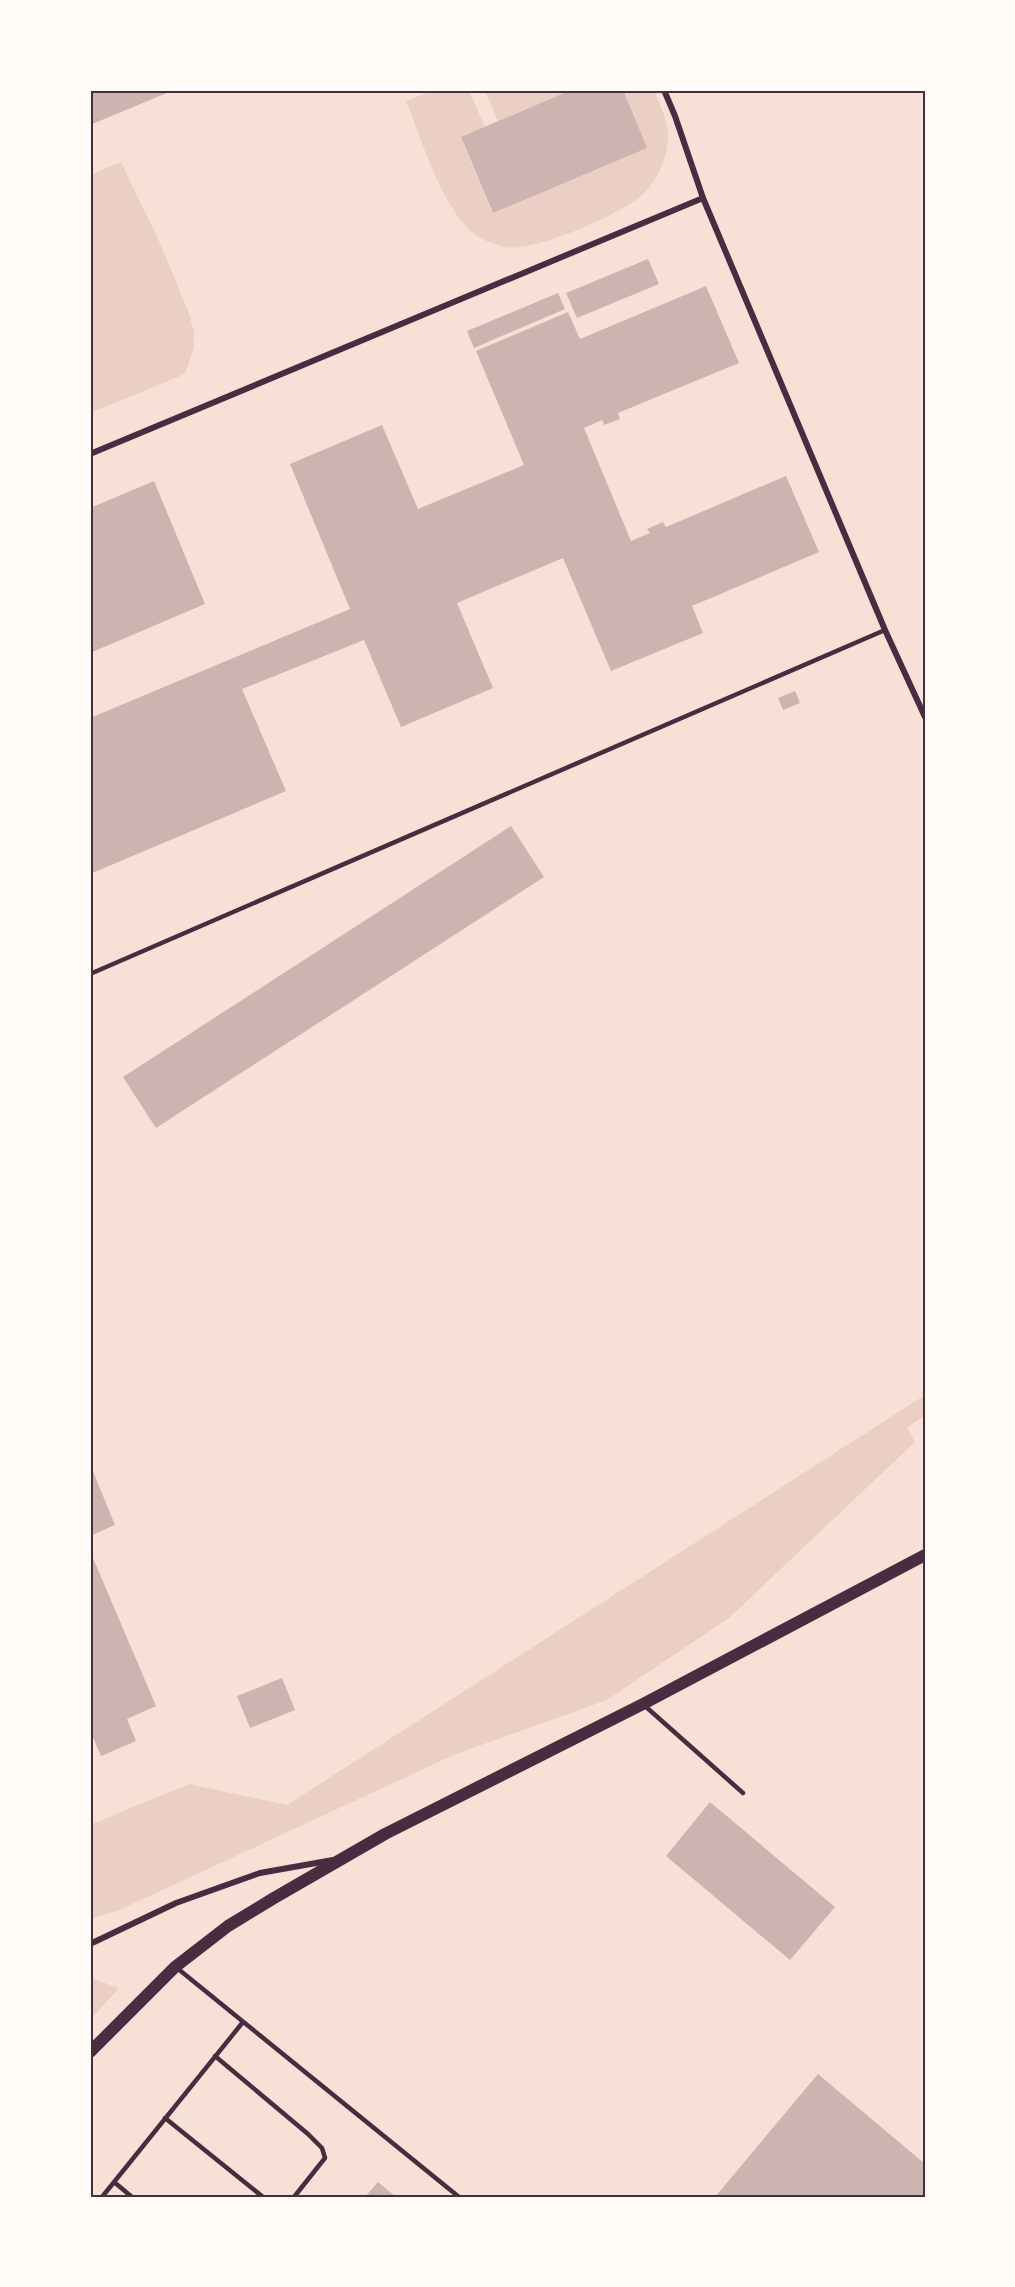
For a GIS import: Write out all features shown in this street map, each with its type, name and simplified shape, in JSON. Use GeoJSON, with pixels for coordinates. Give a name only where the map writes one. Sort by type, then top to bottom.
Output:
{"type":"FeatureCollection","features":[{"type":"Feature","properties":{"kind":"main road"},"geometry":{"type":"LineString","coordinates":[[90,2052],[175,1967],[228,1926],[342,1858],[925,1556]]}},
{"type":"Feature","properties":{"kind":"street"},"geometry":{"type":"LineString","coordinates":[[664,90],[703,198],[885,630],[925,717]]}},
{"type":"Feature","properties":{"kind":"street"},"geometry":{"type":"LineString","coordinates":[[90,454],[703,198]]}},
{"type":"Feature","properties":{"kind":"street"},"geometry":{"type":"LineString","coordinates":[[90,1944],[176,1903],[260,1873],[342,1858]]}},
{"type":"Feature","properties":{"kind":"lane"},"geometry":{"type":"LineString","coordinates":[[90,974],[885,630]]}},
{"type":"Feature","properties":{"kind":"lane"},"geometry":{"type":"LineString","coordinates":[[643,1704],[742,1793]]}},
{"type":"Feature","properties":{"kind":"lane"},"geometry":{"type":"LineString","coordinates":[[175,1967],[459,2197]]}},
{"type":"Feature","properties":{"kind":"lane"},"geometry":{"type":"LineString","coordinates":[[102,2197],[243,2022]]}},
{"type":"Feature","properties":{"kind":"lane"},"geometry":{"type":"LineString","coordinates":[[215,2056],[322,2148],[325,2158],[294,2197]]}},
{"type":"Feature","properties":{"kind":"lane"},"geometry":{"type":"LineString","coordinates":[[165,2118],[263,2197]]}},
{"type":"Feature","properties":{"kind":"lane"},"geometry":{"type":"LineString","coordinates":[[114,2182],[132,2197]]}},
{"type":"Feature","properties":{"kind":"shaded area"},"geometry":{"type":"Polygon","coordinates":[[[435,90],[469,90],[485,127],[461,138],[492,212],[645,148],[621,90],[654,90],[668,129],[665,156],[656,178],[642,195],[631,203],[576,231],[535,244],[504,247],[482,239],[469,229],[446,197],[427,157],[406,101],[435,90]]]}},
{"type":"Feature","properties":{"kind":"shaded area"},"geometry":{"type":"Polygon","coordinates":[[[485,90],[571,90],[498,121],[485,90]]]}},
{"type":"Feature","properties":{"kind":"shaded area"},"geometry":{"type":"Polygon","coordinates":[[[121,162],[159,241],[188,311],[194,331],[194,348],[185,374],[90,413],[90,175],[121,162]]]}},
{"type":"Feature","properties":{"kind":"shaded area"},"geometry":{"type":"Polygon","coordinates":[[[925,1395],[925,1415],[907,1428],[915,1442],[729,1618],[607,1700],[456,1754],[117,1911],[90,1919],[90,1825],[189,1784],[287,1805],[925,1395]]]}},
{"type":"Feature","properties":{"kind":"shaded area"},"geometry":{"type":"Polygon","coordinates":[[[94,1979],[119,1988],[90,2020],[90,1980],[94,1979]]]}},
{"type":"Feature","properties":{"kind":"building"},"geometry":{"type":"Polygon","coordinates":[[[90,90],[174,90],[90,125],[90,90]]]}},
{"type":"Feature","properties":{"kind":"building"},"geometry":{"type":"Polygon","coordinates":[[[571,90],[623,90],[647,148],[493,213],[461,137],[571,90]]]}},
{"type":"Feature","properties":{"kind":"building"},"geometry":{"type":"Polygon","coordinates":[[[648,259],[659,284],[577,318],[566,293],[648,259]]]}},
{"type":"Feature","properties":{"kind":"building"},"geometry":{"type":"Polygon","coordinates":[[[706,286],[739,363],[618,413],[620,419],[604,425],[602,420],[584,428],[631,541],[650,533],[647,529],[663,522],[666,527],[786,476],[819,552],[692,606],[703,633],[611,671],[563,558],[457,603],[493,688],[401,727],[364,640],[242,689],[286,791],[90,874],[90,718],[350,609],[290,464],[382,425],[418,509],[524,465],[476,351],[568,312],[580,339],[706,286]]]}},
{"type":"Feature","properties":{"kind":"building"},"geometry":{"type":"Polygon","coordinates":[[[558,293],[565,309],[474,348],[467,331],[558,293]]]}},
{"type":"Feature","properties":{"kind":"building"},"geometry":{"type":"Polygon","coordinates":[[[154,481],[205,604],[90,653],[90,508],[154,481]]]}},
{"type":"Feature","properties":{"kind":"building"},"geometry":{"type":"Polygon","coordinates":[[[795,691],[800,703],[783,710],[778,698],[795,691]]]}},
{"type":"Feature","properties":{"kind":"building"},"geometry":{"type":"Polygon","coordinates":[[[511,826],[544,877],[156,1128],[123,1077],[511,826]]]}},
{"type":"Feature","properties":{"kind":"building"},"geometry":{"type":"Polygon","coordinates":[[[90,1464],[115,1525],[90,1536],[90,1464]]]}},
{"type":"Feature","properties":{"kind":"building"},"geometry":{"type":"Polygon","coordinates":[[[90,1551],[156,1706],[127,1719],[136,1741],[101,1756],[90,1735],[90,1551]]]}},
{"type":"Feature","properties":{"kind":"building"},"geometry":{"type":"Polygon","coordinates":[[[282,1678],[295,1710],[250,1728],[237,1696],[282,1678]]]}},
{"type":"Feature","properties":{"kind":"building"},"geometry":{"type":"Polygon","coordinates":[[[710,1802],[835,1907],[790,1960],[666,1856],[710,1802]]]}},
{"type":"Feature","properties":{"kind":"building"},"geometry":{"type":"Polygon","coordinates":[[[818,2074],[925,2164],[925,2194],[923,2197],[715,2197],[818,2074]]]}},
{"type":"Feature","properties":{"kind":"building"},"geometry":{"type":"Polygon","coordinates":[[[378,2182],[396,2197],[365,2197],[378,2182]]]}}]}
